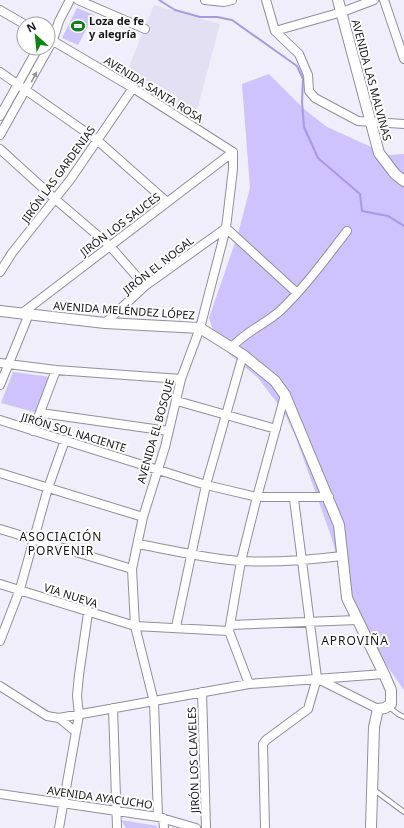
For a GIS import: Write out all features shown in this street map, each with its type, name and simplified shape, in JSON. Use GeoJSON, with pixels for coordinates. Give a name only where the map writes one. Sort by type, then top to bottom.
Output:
{"type":"FeatureCollection","features":[{"type":"Feature","properties":{"kind":"street"},"geometry":{"type":"LineString","coordinates":[[56,28],[70,0]]}},
{"type":"Feature","properties":{"kind":"street"},"geometry":{"type":"LineString","coordinates":[[78,0],[144,29]]}},
{"type":"Feature","properties":{"kind":"street"},"geometry":{"type":"LineString","coordinates":[[205,0],[224,2],[232,0]]}},
{"type":"Feature","properties":{"kind":"street"},"geometry":{"type":"LineString","coordinates":[[266,0],[275,31],[299,54],[308,75],[311,94],[322,103],[358,121],[394,122],[404,124]]}},
{"type":"Feature","properties":{"kind":"street","name":"AVENIDA LAS MALVINAS"},"geometry":{"type":"LineString","coordinates":[[338,0],[379,153],[395,174],[404,181]]}},
{"type":"Feature","properties":{"kind":"street"},"geometry":{"type":"LineString","coordinates":[[275,31],[342,12],[374,0]]}},
{"type":"Feature","properties":{"kind":"street"},"geometry":{"type":"LineString","coordinates":[[384,0],[404,59]]}},
{"type":"Feature","properties":{"kind":"street"},"geometry":{"type":"LineString","coordinates":[[0,10],[16,19]]}},
{"type":"Feature","properties":{"kind":"street"},"geometry":{"type":"LineString","coordinates":[[56,24],[59,21]]}},
{"type":"Feature","properties":{"kind":"street","name":"AVENIDA SANTA ROSA"},"geometry":{"type":"LineString","coordinates":[[56,42],[133,88],[233,152]]}},
{"type":"Feature","properties":{"kind":"street"},"geometry":{"type":"LineString","coordinates":[[0,116],[19,85],[34,56]]}},
{"type":"Feature","properties":{"kind":"street"},"geometry":{"type":"LineString","coordinates":[[0,135],[27,90],[43,56]]}},
{"type":"Feature","properties":{"kind":"street"},"geometry":{"type":"LineString","coordinates":[[0,72],[97,140],[167,202]]}},
{"type":"Feature","properties":{"kind":"street","name":"JIRÓN LAS GARDENIAS"},"geometry":{"type":"LineString","coordinates":[[0,272],[12,253],[55,199],[133,88]]}},
{"type":"Feature","properties":{"kind":"street"},"geometry":{"type":"LineString","coordinates":[[0,149],[110,246],[145,286]]}},
{"type":"Feature","properties":{"kind":"street","name":"AVENIDA EL BOSQUE"},"geometry":{"type":"LineString","coordinates":[[164,828],[161,817],[154,702],[135,626],[132,569],[142,517],[165,446],[177,401],[181,379],[200,328],[226,228],[233,169],[233,152]]}},
{"type":"Feature","properties":{"kind":"street","name":"JIRÓN LOS SAUCES"},"geometry":{"type":"LineString","coordinates":[[25,314],[110,246],[233,152]]}},
{"type":"Feature","properties":{"kind":"street"},"geometry":{"type":"LineString","coordinates":[[226,228],[297,293]]}},
{"type":"Feature","properties":{"kind":"street","name":"JIRÓN EL NOGAL"},"geometry":{"type":"LineString","coordinates":[[105,323],[145,286],[226,228]]}},
{"type":"Feature","properties":{"kind":"street"},"geometry":{"type":"LineString","coordinates":[[232,347],[240,338],[280,310],[297,293],[347,231]]}},
{"type":"Feature","properties":{"kind":"street","name":"AVENIDA MELÉNDEZ LÓPEZ"},"geometry":{"type":"LineString","coordinates":[[0,311],[105,323],[200,328],[232,347],[275,381],[285,395],[329,497],[339,525],[344,588],[357,620],[374,649],[384,674],[392,698],[389,706]]}},
{"type":"Feature","properties":{"kind":"street"},"geometry":{"type":"LineString","coordinates":[[0,385],[4,364],[25,314]]}},
{"type":"Feature","properties":{"kind":"street"},"geometry":{"type":"LineString","coordinates":[[176,627],[206,484],[243,355]]}},
{"type":"Feature","properties":{"kind":"street"},"geometry":{"type":"LineString","coordinates":[[4,364],[56,370],[181,379]]}},
{"type":"Feature","properties":{"kind":"street"},"geometry":{"type":"LineString","coordinates":[[33,431],[41,414],[56,370]]}},
{"type":"Feature","properties":{"kind":"street"},"geometry":{"type":"LineString","coordinates":[[249,684],[229,628],[241,561],[285,395]]}},
{"type":"Feature","properties":{"kind":"street"},"geometry":{"type":"LineString","coordinates":[[177,401],[276,429]]}},
{"type":"Feature","properties":{"kind":"street"},"geometry":{"type":"LineString","coordinates":[[41,414],[168,431]]}},
{"type":"Feature","properties":{"kind":"street","name":"JIRÓN SOL NACIENTE"},"geometry":{"type":"LineString","coordinates":[[0,420],[206,484],[257,497],[294,499],[329,497]]}},
{"type":"Feature","properties":{"kind":"street"},"geometry":{"type":"LineString","coordinates":[[0,642],[20,589],[48,488],[65,440]]}},
{"type":"Feature","properties":{"kind":"street"},"geometry":{"type":"LineString","coordinates":[[0,473],[142,517]]}},
{"type":"Feature","properties":{"kind":"street"},"geometry":{"type":"LineString","coordinates":[[265,828],[263,744],[266,740],[308,709],[317,678],[294,499]]}},
{"type":"Feature","properties":{"kind":"street"},"geometry":{"type":"LineString","coordinates":[[0,529],[132,569]]}},
{"type":"Feature","properties":{"kind":"street"},"geometry":{"type":"LineString","coordinates":[[138,544],[241,561],[303,560],[342,556]]}},
{"type":"Feature","properties":{"kind":"street","name":"VIA NUEVA"},"geometry":{"type":"LineString","coordinates":[[0,584],[135,626],[229,628],[357,620]]}},
{"type":"Feature","properties":{"kind":"street"},"geometry":{"type":"LineString","coordinates":[[59,828],[79,716],[77,696],[78,676],[88,612]]}},
{"type":"Feature","properties":{"kind":"street"},"geometry":{"type":"LineString","coordinates":[[1,690],[47,716],[59,718],[79,716],[113,708],[154,702],[249,684],[384,674]]}},
{"type":"Feature","properties":{"kind":"street"},"geometry":{"type":"LineString","coordinates":[[317,678],[378,709],[389,706]]}},
{"type":"Feature","properties":{"kind":"street","name":"JIRÓN LOS CLAVELES"},"geometry":{"type":"LineString","coordinates":[[202,692],[206,828]]}},
{"type":"Feature","properties":{"kind":"street"},"geometry":{"type":"LineString","coordinates":[[113,708],[117,828]]}},
{"type":"Feature","properties":{"kind":"street"},"geometry":{"type":"LineString","coordinates":[[371,828],[374,727],[378,709]]}},
{"type":"Feature","properties":{"kind":"street"},"geometry":{"type":"LineString","coordinates":[[59,718],[76,732]]}},
{"type":"Feature","properties":{"kind":"street","name":"AVENIDA AYACUCHO"},"geometry":{"type":"LineString","coordinates":[[0,794],[161,817],[196,828]]}},
{"type":"Feature","properties":{"kind":"lane"},"geometry":{"type":"LineString","coordinates":[[389,706],[404,717]]}},
{"type":"Feature","properties":{"kind":"lane"},"geometry":{"type":"LineString","coordinates":[[373,789],[404,812]]}},
{"type":"Feature","properties":{"kind":"shaded area"},"geometry":{"type":"Polygon","coordinates":[[[154,5],[220,24],[194,121],[124,79],[154,5]]]}},
{"type":"Feature","properties":{"kind":"shaded area","name":"Loza de fe y alegría"},"geometry":{"type":"Polygon","coordinates":[[[77,8],[94,15],[78,45],[62,38],[77,8]]]}},
{"type":"Feature","properties":{"kind":"shaded area"},"geometry":{"type":"Polygon","coordinates":[[[269,74],[304,109],[327,127],[389,155],[404,154],[404,690],[385,663],[361,620],[343,580],[331,536],[296,438],[284,412],[258,378],[229,354],[213,330],[209,318],[238,234],[250,188],[242,84],[269,74]]]}},
{"type":"Feature","properties":{"kind":"shaded area"},"geometry":{"type":"Polygon","coordinates":[[[13,372],[51,377],[38,413],[1,403],[13,372]]]}},
{"type":"Feature","properties":{"kind":"shaded area"},"geometry":{"type":"Polygon","coordinates":[[[121,820],[158,826],[156,828],[126,828],[121,820]]]}},
{"type":"Feature","properties":{"kind":"waterway"},"geometry":{"type":"LineString","coordinates":[[159,0],[175,10],[200,17],[217,17],[232,20],[297,66],[303,79],[302,102],[304,127],[318,158],[360,194],[362,211],[388,216],[404,226]]}},
{"type":"Feature","properties":{"kind":"place","name":"Loza de fe y alegría"},"geometry":{"type":"Point","coordinates":[78,26]}},
{"type":"Feature","properties":{"kind":"district","name":"ASOCIACIÓN PORVENIR"},"geometry":{"type":"Point","coordinates":[61,543]}},
{"type":"Feature","properties":{"kind":"district","name":"APROVIÑA"},"geometry":{"type":"Point","coordinates":[355,640]}}]}
